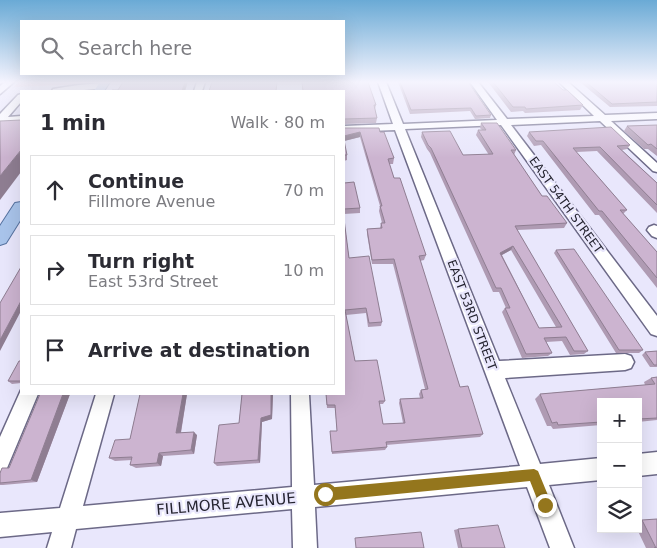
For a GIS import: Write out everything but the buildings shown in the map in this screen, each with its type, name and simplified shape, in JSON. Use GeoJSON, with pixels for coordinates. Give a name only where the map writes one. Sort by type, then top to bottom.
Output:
{"type":"FeatureCollection","features":[{"type":"Feature","properties":{"kind":"main road"},"geometry":{"type":"LineString","coordinates":[[0,239],[20,209]]}},
{"type":"Feature","properties":{"kind":"street"},"geometry":{"type":"LineString","coordinates":[[0,120],[11,108]]}},
{"type":"Feature","properties":{"kind":"street","name":"EAST 53RD STREET"},"geometry":{"type":"LineString","coordinates":[[392,108],[562,548]]}},
{"type":"Feature","properties":{"kind":"street","name":"EAST 54TH STREET"},"geometry":{"type":"LineString","coordinates":[[493,108],[657,329]]}},
{"type":"Feature","properties":{"kind":"street"},"geometry":{"type":"LineString","coordinates":[[591,108],[657,169]]}},
{"type":"Feature","properties":{"kind":"street"},"geometry":{"type":"LineString","coordinates":[[345,129],[657,116]]}},
{"type":"Feature","properties":{"kind":"street"},"geometry":{"type":"LineString","coordinates":[[0,120],[20,120]]}},
{"type":"Feature","properties":{"kind":"street"},"geometry":{"type":"LineString","coordinates":[[494,370],[626,362]]}},
{"type":"Feature","properties":{"kind":"street"},"geometry":{"type":"LineString","coordinates":[[0,461],[29,395]]}},
{"type":"Feature","properties":{"kind":"street"},"geometry":{"type":"LineString","coordinates":[[59,548],[105,395]]}},
{"type":"Feature","properties":{"kind":"street"},"geometry":{"type":"LineString","coordinates":[[300,395],[305,548]]}},
{"type":"Feature","properties":{"kind":"street"},"geometry":{"type":"LineString","coordinates":[[642,465],[657,463]]}},
{"type":"Feature","properties":{"kind":"street","name":"FILLMORE AVENUE"},"geometry":{"type":"LineString","coordinates":[[0,525],[597,468]]}},
{"type":"Feature","properties":{"kind":"route"},"geometry":{"type":"LineString","coordinates":[[325,494],[534,475],[545,505]]}}]}
